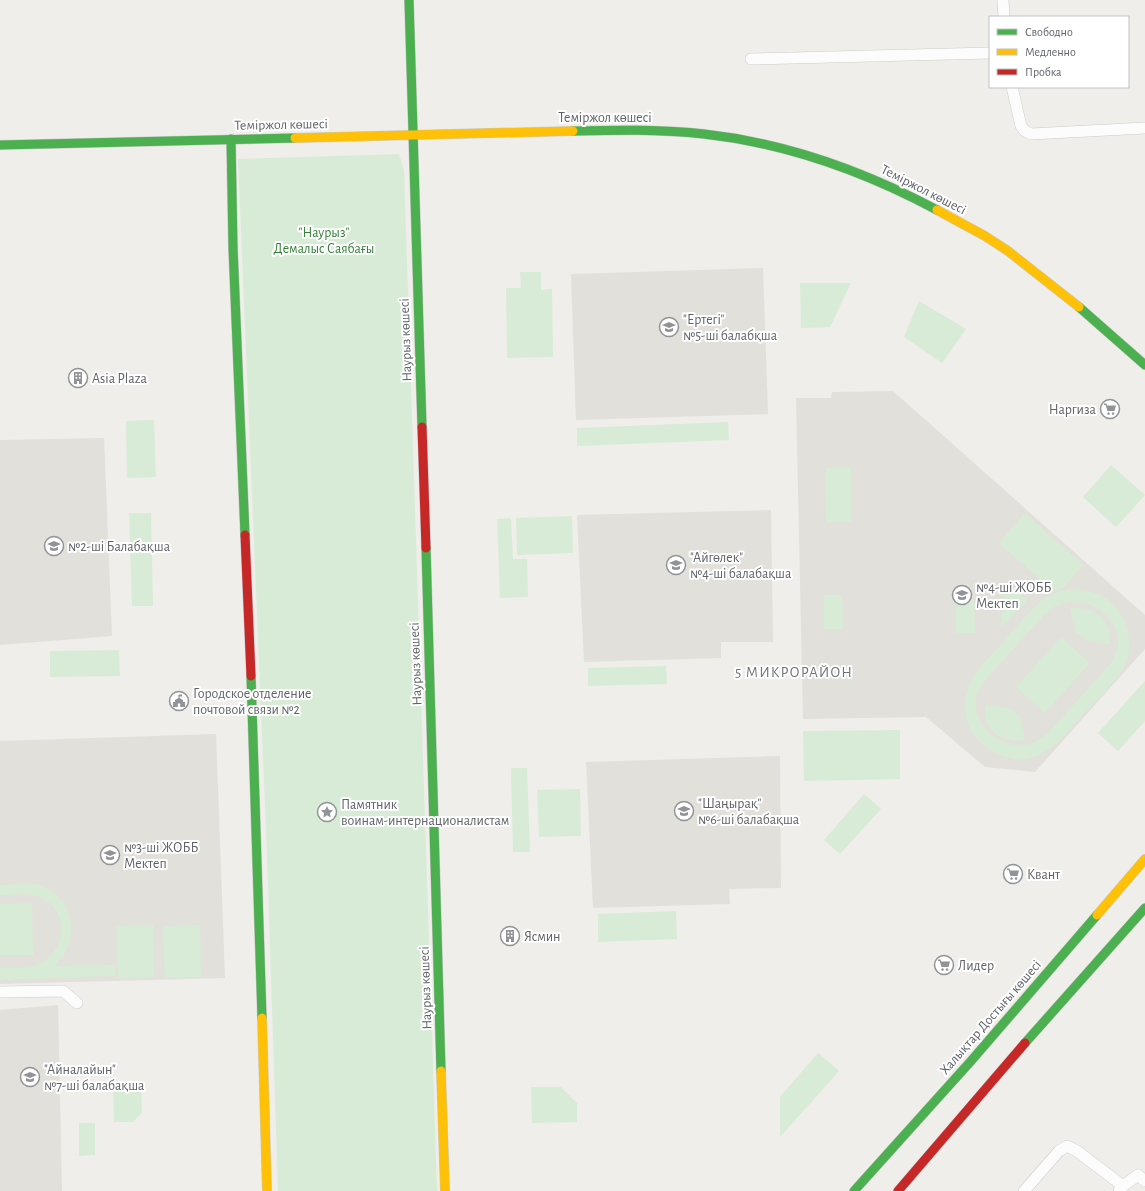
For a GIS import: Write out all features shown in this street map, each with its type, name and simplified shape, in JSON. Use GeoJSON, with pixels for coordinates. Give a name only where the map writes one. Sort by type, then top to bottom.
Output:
{"type":"FeatureCollection","features":[{"type":"Feature","properties":{"kind":"street","name":"Наурыз көшесі"},"geometry":{"type":"LineString","coordinates":[[409,0],[445,1191]]}},
{"type":"Feature","properties":{"kind":"street"},"geometry":{"type":"LineString","coordinates":[[1003,0],[1004,16]]}},
{"type":"Feature","properties":{"kind":"street"},"geometry":{"type":"LineString","coordinates":[[751,59],[989,53]]}},
{"type":"Feature","properties":{"kind":"street"},"geometry":{"type":"LineString","coordinates":[[1012,88],[1021,126],[1025,131],[1031,134],[1145,128]]}},
{"type":"Feature","properties":{"kind":"street","name":"Теміржол көшесі"},"geometry":{"type":"LineString","coordinates":[[0,145],[619,130],[680,131],[733,138],[770,145],[805,154],[869,177],[895,188],[973,229],[1006,250],[1034,271],[1145,365]]}},
{"type":"Feature","properties":{"kind":"street"},"geometry":{"type":"LineString","coordinates":[[231,139],[233,248],[251,660],[267,1191]]}},
{"type":"Feature","properties":{"kind":"street","name":"Халықтар Достығы көшесі"},"geometry":{"type":"LineString","coordinates":[[854,1191],[971,1061],[1145,859]]}},
{"type":"Feature","properties":{"kind":"street"},"geometry":{"type":"LineString","coordinates":[[898,1191],[997,1075],[1145,908]]}},
{"type":"Feature","properties":{"kind":"street"},"geometry":{"type":"LineString","coordinates":[[0,992],[63,990],[77,1003]]}},
{"type":"Feature","properties":{"kind":"street"},"geometry":{"type":"LineString","coordinates":[[1024,1191],[1060,1151],[1067,1146],[1077,1151],[1121,1189],[1138,1175],[1145,1181]]}},
{"type":"Feature","properties":{"kind":"shaded area","name":"\"Ертегі\" №5-ші балабқша"},"geometry":{"type":"Polygon","coordinates":[[[763,268],[768,414],[576,420],[571,274],[763,268]]]}},
{"type":"Feature","properties":{"kind":"shaded area","name":"№4-ші ЖОББ Мектеп"},"geometry":{"type":"Polygon","coordinates":[[[893,391],[1145,615],[1145,649],[1035,772],[985,767],[926,717],[803,719],[796,398],[831,398],[832,392],[893,391]]]}},
{"type":"Feature","properties":{"kind":"shaded area","name":"№2-ші Балабақша"},"geometry":{"type":"Polygon","coordinates":[[[104,438],[112,636],[0,645],[0,440],[104,438]]]}},
{"type":"Feature","properties":{"kind":"shaded area","name":"\"Айгөлек\" №4-ші балабақша"},"geometry":{"type":"Polygon","coordinates":[[[771,510],[773,642],[721,642],[721,658],[584,662],[577,515],[771,510]]]}},
{"type":"Feature","properties":{"kind":"shaded area","name":"№3-ші ЖОББ Мектеп"},"geometry":{"type":"Polygon","coordinates":[[[216,734],[225,978],[0,984],[0,741],[216,734]]]}},
{"type":"Feature","properties":{"kind":"shaded area","name":"\"Шаңырақ\" №6-ші балабақша"},"geometry":{"type":"Polygon","coordinates":[[[780,756],[781,888],[729,889],[730,904],[593,908],[586,762],[780,756]]]}},
{"type":"Feature","properties":{"kind":"shaded area","name":"\"Айналайын\" №7-ші балабақша"},"geometry":{"type":"Polygon","coordinates":[[[58,1005],[62,1191],[0,1191],[0,1010],[58,1005]]]}},
{"type":"Feature","properties":{"kind":"green space","name":"\"Наурыз\" Демалыс Саябағы"},"geometry":{"type":"Polygon","coordinates":[[[399,154],[404,170],[437,1191],[278,1191],[267,853],[238,159],[399,154]]]}},
{"type":"Feature","properties":{"kind":"green space"},"geometry":{"type":"Polygon","coordinates":[[[520,272],[541,272],[541,290],[552,289],[553,357],[507,358],[506,288],[521,288],[520,272]]]}},
{"type":"Feature","properties":{"kind":"green space"},"geometry":{"type":"Polygon","coordinates":[[[800,283],[851,283],[830,327],[801,328],[800,283]]]}},
{"type":"Feature","properties":{"kind":"green space"},"geometry":{"type":"Polygon","coordinates":[[[919,301],[966,329],[942,363],[904,337],[919,301]]]}},
{"type":"Feature","properties":{"kind":"green space"},"geometry":{"type":"Polygon","coordinates":[[[154,420],[156,477],[127,478],[126,421],[154,420]]]}},
{"type":"Feature","properties":{"kind":"green space"},"geometry":{"type":"Polygon","coordinates":[[[728,422],[729,440],[577,446],[577,428],[728,422]]]}},
{"type":"Feature","properties":{"kind":"green space"},"geometry":{"type":"Polygon","coordinates":[[[1111,465],[1145,495],[1116,527],[1083,497],[1111,465]]]}},
{"type":"Feature","properties":{"kind":"green space"},"geometry":{"type":"Polygon","coordinates":[[[825,468],[851,468],[851,522],[826,522],[825,468]]]}},
{"type":"Feature","properties":{"kind":"green space"},"geometry":{"type":"Polygon","coordinates":[[[129,513],[151,513],[153,606],[132,606],[129,513]]]}},
{"type":"Feature","properties":{"kind":"green space"},"geometry":{"type":"Polygon","coordinates":[[[1025,513],[1083,565],[1063,588],[1053,591],[999,543],[1025,513]]]}},
{"type":"Feature","properties":{"kind":"green space"},"geometry":{"type":"Polygon","coordinates":[[[572,516],[573,553],[517,555],[516,518],[572,516]]]}},
{"type":"Feature","properties":{"kind":"green space"},"geometry":{"type":"Polygon","coordinates":[[[511,518],[513,559],[527,559],[528,597],[500,598],[497,519],[511,518]]]}},
{"type":"Feature","properties":{"kind":"green space"},"geometry":{"type":"Polygon","coordinates":[[[1005,589],[1028,599],[1000,629],[1005,589]]]}},
{"type":"Feature","properties":{"kind":"green space"},"geometry":{"type":"Polygon","coordinates":[[[1067,589],[1081,590],[1102,596],[1110,601],[1116,608],[1122,616],[1129,634],[1130,644],[1126,662],[1117,678],[1098,700],[1052,747],[1027,759],[1014,759],[1001,755],[980,742],[968,722],[965,710],[969,685],[980,667],[1032,609],[1050,595],[1067,589]],[[1070,602],[1056,606],[1044,615],[988,677],[979,690],[976,699],[976,709],[979,718],[990,734],[998,739],[1016,745],[1026,745],[1039,740],[1050,731],[1111,663],[1118,645],[1118,638],[1117,631],[1110,619],[1092,605],[1070,602]]]}},
{"type":"Feature","properties":{"kind":"green space"},"geometry":{"type":"Polygon","coordinates":[[[824,595],[842,595],[843,629],[824,629],[824,595]]]}},
{"type":"Feature","properties":{"kind":"green space"},"geometry":{"type":"Polygon","coordinates":[[[956,599],[974,599],[975,633],[956,633],[956,599]]]}},
{"type":"Feature","properties":{"kind":"green space"},"geometry":{"type":"Polygon","coordinates":[[[1070,608],[1087,609],[1105,620],[1110,635],[1110,644],[1086,640],[1076,632],[1070,608]]]}},
{"type":"Feature","properties":{"kind":"green space"},"geometry":{"type":"Polygon","coordinates":[[[1061,637],[1090,663],[1045,713],[1016,687],[1061,637]]]}},
{"type":"Feature","properties":{"kind":"green space"},"geometry":{"type":"Polygon","coordinates":[[[119,650],[120,676],[50,677],[50,651],[119,650]]]}},
{"type":"Feature","properties":{"kind":"green space"},"geometry":{"type":"Polygon","coordinates":[[[666,666],[667,684],[588,686],[588,668],[666,666]]]}},
{"type":"Feature","properties":{"kind":"green space"},"geometry":{"type":"Polygon","coordinates":[[[1145,681],[1145,721],[1118,751],[1098,733],[1145,681]]]}},
{"type":"Feature","properties":{"kind":"green space"},"geometry":{"type":"Polygon","coordinates":[[[985,704],[1009,708],[1020,717],[1025,741],[1008,739],[995,733],[990,728],[987,721],[985,704]]]}},
{"type":"Feature","properties":{"kind":"green space"},"geometry":{"type":"Polygon","coordinates":[[[900,730],[900,779],[804,781],[803,731],[900,730]]]}},
{"type":"Feature","properties":{"kind":"green space"},"geometry":{"type":"Polygon","coordinates":[[[511,768],[527,768],[530,852],[513,852],[511,768]]]}},
{"type":"Feature","properties":{"kind":"green space"},"geometry":{"type":"Polygon","coordinates":[[[580,789],[581,836],[539,837],[537,790],[580,789]]]}},
{"type":"Feature","properties":{"kind":"green space"},"geometry":{"type":"Polygon","coordinates":[[[864,794],[881,809],[840,854],[824,840],[864,794]]]}},
{"type":"Feature","properties":{"kind":"green space"},"geometry":{"type":"Polygon","coordinates":[[[36,884],[48,889],[63,903],[68,910],[72,928],[71,937],[64,955],[54,966],[115,965],[115,976],[0,980],[0,968],[35,966],[48,958],[55,951],[59,942],[61,932],[60,922],[57,913],[51,904],[42,898],[32,895],[0,895],[0,885],[36,884]]]}},
{"type":"Feature","properties":{"kind":"green space"},"geometry":{"type":"Polygon","coordinates":[[[32,903],[33,955],[0,955],[0,904],[32,903]]]}},
{"type":"Feature","properties":{"kind":"green space"},"geometry":{"type":"Polygon","coordinates":[[[676,911],[677,939],[598,942],[598,914],[676,911]]]}},
{"type":"Feature","properties":{"kind":"green space"},"geometry":{"type":"Polygon","coordinates":[[[153,925],[154,977],[118,978],[117,926],[153,925]]]}},
{"type":"Feature","properties":{"kind":"green space"},"geometry":{"type":"Polygon","coordinates":[[[200,925],[201,977],[165,978],[163,926],[200,925]]]}},
{"type":"Feature","properties":{"kind":"green space"},"geometry":{"type":"Polygon","coordinates":[[[818,1053],[839,1071],[780,1137],[780,1097],[818,1053]]]}},
{"type":"Feature","properties":{"kind":"green space"},"geometry":{"type":"Polygon","coordinates":[[[141,1081],[142,1113],[133,1122],[114,1122],[113,1082],[141,1081]]]}},
{"type":"Feature","properties":{"kind":"green space"},"geometry":{"type":"Polygon","coordinates":[[[531,1087],[561,1087],[577,1103],[577,1122],[532,1123],[531,1087]]]}},
{"type":"Feature","properties":{"kind":"green space"},"geometry":{"type":"Polygon","coordinates":[[[79,1123],[95,1123],[95,1155],[79,1156],[79,1123]]]}},
{"type":"Feature","properties":{"kind":"traffic: fast"},"geometry":{"type":"LineString","coordinates":[[409,0],[422,427]]}},
{"type":"Feature","properties":{"kind":"traffic: fast"},"geometry":{"type":"LineString","coordinates":[[573,131],[638,130],[688,132],[735,138],[765,144],[853,171],[937,210]]}},
{"type":"Feature","properties":{"kind":"traffic: fast"},"geometry":{"type":"LineString","coordinates":[[0,145],[295,138]]}},
{"type":"Feature","properties":{"kind":"traffic: fast"},"geometry":{"type":"LineString","coordinates":[[231,139],[233,248],[245,535]]}},
{"type":"Feature","properties":{"kind":"traffic: fast"},"geometry":{"type":"LineString","coordinates":[[1079,307],[1145,365]]}},
{"type":"Feature","properties":{"kind":"traffic: fast"},"geometry":{"type":"LineString","coordinates":[[426,548],[441,1071]]}},
{"type":"Feature","properties":{"kind":"traffic: fast"},"geometry":{"type":"LineString","coordinates":[[251,676],[262,1018]]}},
{"type":"Feature","properties":{"kind":"traffic: fast"},"geometry":{"type":"LineString","coordinates":[[1025,1043],[1145,908]]}},
{"type":"Feature","properties":{"kind":"traffic: fast"},"geometry":{"type":"LineString","coordinates":[[854,1191],[971,1061],[1097,915]]}},
{"type":"Feature","properties":{"kind":"traffic: slow"},"geometry":{"type":"LineString","coordinates":[[295,138],[573,131]]}},
{"type":"Feature","properties":{"kind":"traffic: slow"},"geometry":{"type":"LineString","coordinates":[[937,210],[985,236],[1008,251],[1079,307]]}},
{"type":"Feature","properties":{"kind":"traffic: slow"},"geometry":{"type":"LineString","coordinates":[[1097,915],[1145,859]]}},
{"type":"Feature","properties":{"kind":"traffic: slow"},"geometry":{"type":"LineString","coordinates":[[262,1018],[267,1191]]}},
{"type":"Feature","properties":{"kind":"traffic: slow"},"geometry":{"type":"LineString","coordinates":[[441,1071],[445,1191]]}},
{"type":"Feature","properties":{"kind":"traffic: jam"},"geometry":{"type":"LineString","coordinates":[[422,427],[426,548]]}},
{"type":"Feature","properties":{"kind":"traffic: jam"},"geometry":{"type":"LineString","coordinates":[[245,535],[251,676]]}},
{"type":"Feature","properties":{"kind":"traffic: jam"},"geometry":{"type":"LineString","coordinates":[[898,1191],[1025,1043]]}},
{"type":"Feature","properties":{"kind":"place","name":"\"Ертегі\" №5-ші балабқша"},"geometry":{"type":"Point","coordinates":[669,327]}},
{"type":"Feature","properties":{"kind":"place","name":"Asia Plaza"},"geometry":{"type":"Point","coordinates":[78,378]}},
{"type":"Feature","properties":{"kind":"place","name":"Наргиза"},"geometry":{"type":"Point","coordinates":[1110,409]}},
{"type":"Feature","properties":{"kind":"place","name":"№2-ші Балабақша"},"geometry":{"type":"Point","coordinates":[54,546]}},
{"type":"Feature","properties":{"kind":"place","name":"\"Айгөлек\" №4-ші балабақша"},"geometry":{"type":"Point","coordinates":[676,565]}},
{"type":"Feature","properties":{"kind":"place","name":"№4-ші ЖОББ Мектеп"},"geometry":{"type":"Point","coordinates":[962,595]}},
{"type":"Feature","properties":{"kind":"place","name":"Городское отделение почтовой связи №2"},"geometry":{"type":"Point","coordinates":[179,701]}},
{"type":"Feature","properties":{"kind":"place","name":"\"Шаңырақ\" №6-ші балабақша"},"geometry":{"type":"Point","coordinates":[684,811]}},
{"type":"Feature","properties":{"kind":"place","name":"Памятник воинам-интернационалистам"},"geometry":{"type":"Point","coordinates":[327,812]}},
{"type":"Feature","properties":{"kind":"place","name":"№3-ші ЖОББ Мектеп"},"geometry":{"type":"Point","coordinates":[110,855]}},
{"type":"Feature","properties":{"kind":"place","name":"Квант"},"geometry":{"type":"Point","coordinates":[1013,874]}},
{"type":"Feature","properties":{"kind":"place","name":"Ясмин"},"geometry":{"type":"Point","coordinates":[510,936]}},
{"type":"Feature","properties":{"kind":"place","name":"Лидер"},"geometry":{"type":"Point","coordinates":[944,965]}},
{"type":"Feature","properties":{"kind":"place","name":"\"Айналайын\" №7-ші балабақша"},"geometry":{"type":"Point","coordinates":[30,1077]}},
{"type":"Feature","properties":{"kind":"district","name":"5 МИКРОРАЙОН"},"geometry":{"type":"Point","coordinates":[794,672]}}]}
